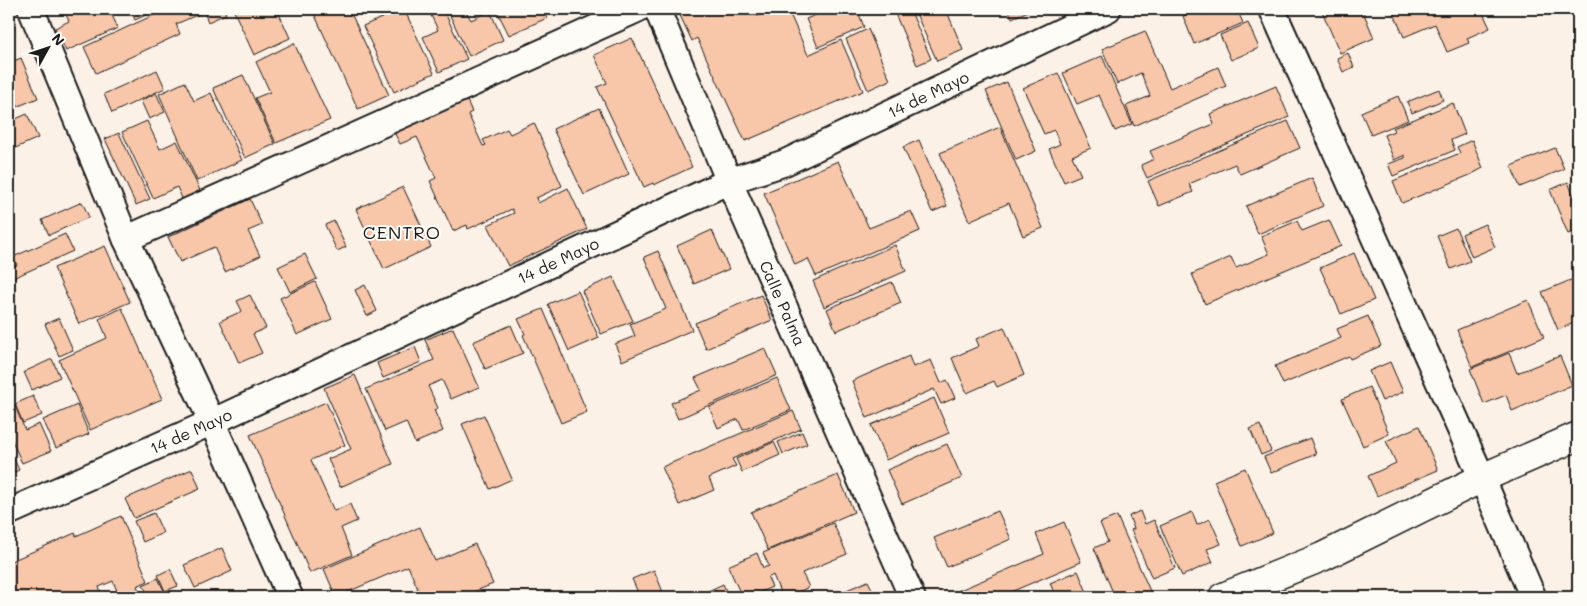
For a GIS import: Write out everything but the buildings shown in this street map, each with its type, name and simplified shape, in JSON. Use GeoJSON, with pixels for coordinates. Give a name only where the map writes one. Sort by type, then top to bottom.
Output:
{"type":"FeatureCollection","features":[{"type":"Feature","properties":{"kind":"street"},"geometry":{"type":"LineString","coordinates":[[31,9],[126,239],[212,422],[290,597]]}},
{"type":"Feature","properties":{"kind":"street"},"geometry":{"type":"LineString","coordinates":[[126,239],[638,9]]}},
{"type":"Feature","properties":{"kind":"street","name":"Calle Palma"},"geometry":{"type":"LineString","coordinates":[[657,9],[729,181],[912,597]]}},
{"type":"Feature","properties":{"kind":"street","name":"14 de Mayo"},"geometry":{"type":"LineString","coordinates":[[9,512],[212,422],[729,181],[784,163],[1108,9]]}},
{"type":"Feature","properties":{"kind":"street"},"geometry":{"type":"LineString","coordinates":[[1272,9],[1482,478],[1533,597]]}},
{"type":"Feature","properties":{"kind":"street"},"geometry":{"type":"LineString","coordinates":[[1223,597],[1322,556],[1482,478],[1578,436]]}},
{"type":"Feature","properties":{"kind":"district","name":"CENTRO"},"geometry":{"type":"Point","coordinates":[402,233]}}]}
